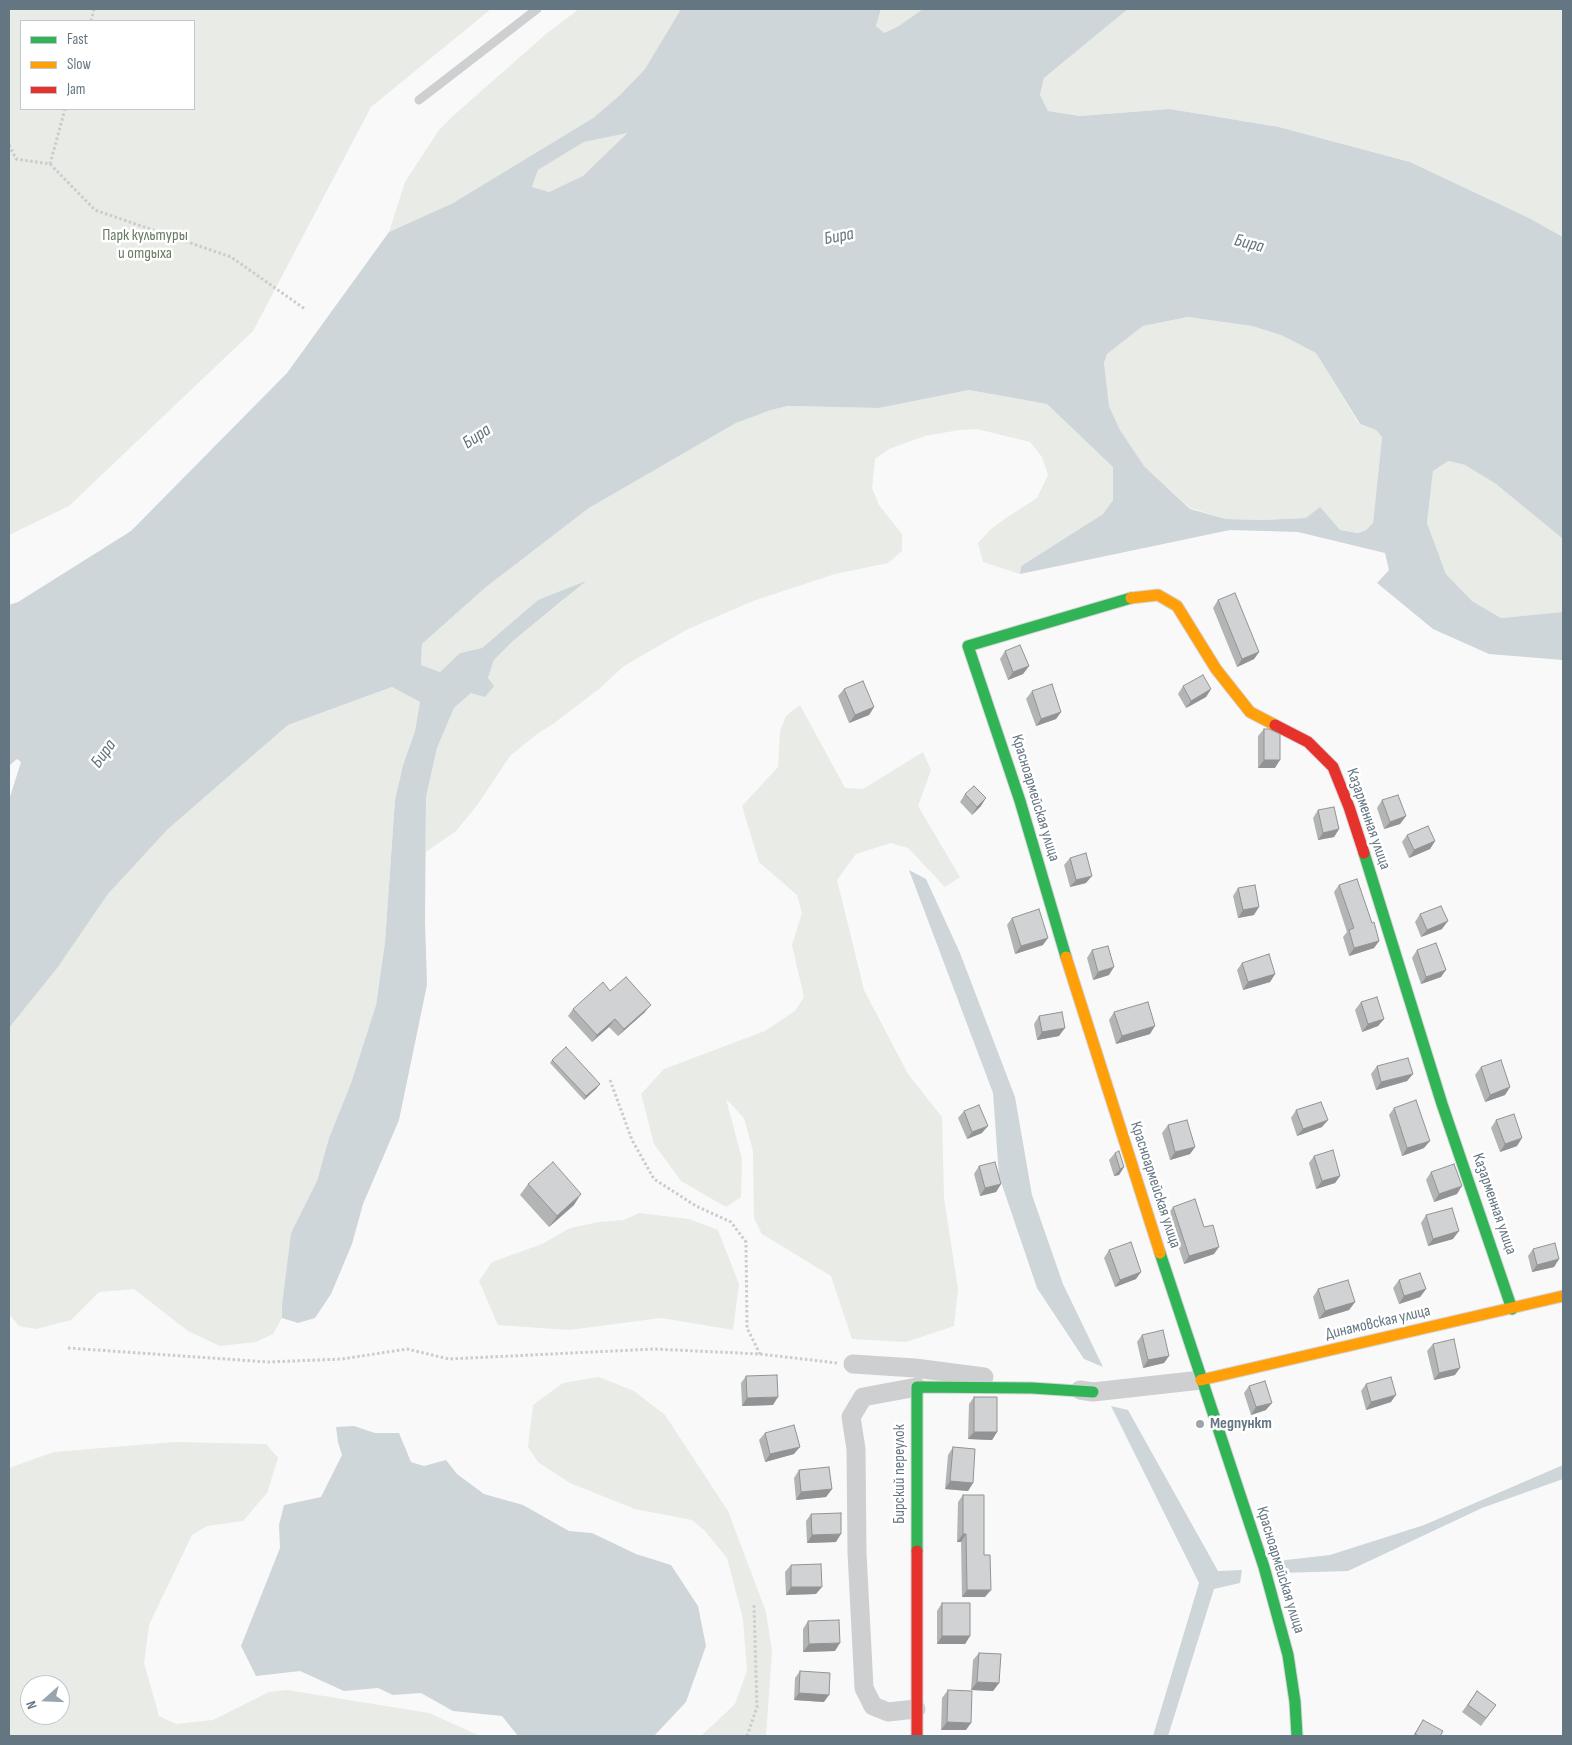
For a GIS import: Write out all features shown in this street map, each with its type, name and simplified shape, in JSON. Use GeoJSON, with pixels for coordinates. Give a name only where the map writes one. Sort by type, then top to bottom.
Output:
{"type":"FeatureCollection","features":[{"type":"Feature","properties":{"kind":"street","name":"Казарменная улица"},"geometry":{"type":"LineString","coordinates":[[968,646],[1134,597],[1158,594],[1177,606],[1216,669],[1250,712],[1308,742],[1333,767],[1349,807],[1442,1104],[1512,1309]]}},
{"type":"Feature","properties":{"kind":"street","name":"Красноармейская улица"},"geometry":{"type":"LineString","coordinates":[[968,646],[1020,801],[1077,995],[1201,1380],[1264,1567],[1286,1646],[1295,1702],[1297,1736]]}},
{"type":"Feature","properties":{"kind":"street","name":"Динамовская улица"},"geometry":{"type":"LineString","coordinates":[[1201,1380],[1563,1296]]}},
{"type":"Feature","properties":{"kind":"street"},"geometry":{"type":"LineString","coordinates":[[853,1364],[914,1368],[1093,1392]]}},
{"type":"Feature","properties":{"kind":"street"},"geometry":{"type":"LineString","coordinates":[[916,1709],[888,1712],[873,1706],[864,1688],[857,1553],[856,1449],[851,1417],[863,1397],[917,1387],[1032,1388],[1093,1392],[1201,1380]]}},
{"type":"Feature","properties":{"kind":"street","name":"Бирский переулок"},"geometry":{"type":"LineString","coordinates":[[917,1387],[917,1736]]}},
{"type":"Feature","properties":{"kind":"lane"},"geometry":{"type":"LineString","coordinates":[[419,100],[537,9]]}},
{"type":"Feature","properties":{"kind":"path"},"geometry":{"type":"LineString","coordinates":[[50,164],[66,110]]}},
{"type":"Feature","properties":{"kind":"path"},"geometry":{"type":"LineString","coordinates":[[9,145],[16,159],[50,164],[95,210],[232,257],[305,309]]}},
{"type":"Feature","properties":{"kind":"path"},"geometry":{"type":"LineString","coordinates":[[610,1080],[632,1140],[654,1179],[696,1206],[731,1222],[746,1242],[747,1328],[760,1354]]}},
{"type":"Feature","properties":{"kind":"path"},"geometry":{"type":"LineString","coordinates":[[68,1348],[268,1362],[342,1359],[407,1349],[449,1359],[654,1348],[760,1354],[853,1364]]}},
{"type":"Feature","properties":{"kind":"path"},"geometry":{"type":"LineString","coordinates":[[748,1736],[757,1707],[754,1605]]}},
{"type":"Feature","properties":{"kind":"green space","name":"Парк культуры и отдыха"},"geometry":{"type":"Polygon","coordinates":[[[9,9],[491,9],[371,107],[253,331],[69,506],[9,535],[9,9]]]}},
{"type":"Feature","properties":{"kind":"green space"},"geometry":{"type":"Polygon","coordinates":[[[579,9],[681,9],[645,69],[620,95],[593,118],[453,203],[389,232],[405,182],[439,130],[546,34],[579,9]]]}},
{"type":"Feature","properties":{"kind":"green space"},"geometry":{"type":"Polygon","coordinates":[[[881,9],[923,9],[897,27],[883,33],[876,26],[881,9]]]}},
{"type":"Feature","properties":{"kind":"green space"},"geometry":{"type":"Polygon","coordinates":[[[1128,9],[1563,9],[1563,237],[1529,218],[1410,162],[1279,127],[1170,109],[1080,116],[1048,111],[1040,95],[1044,78],[1128,9]]]}},
{"type":"Feature","properties":{"kind":"green space"},"geometry":{"type":"Polygon","coordinates":[[[627,132],[584,176],[549,192],[532,187],[538,170],[584,142],[627,132]]]}},
{"type":"Feature","properties":{"kind":"green space"},"geometry":{"type":"Polygon","coordinates":[[[1188,317],[1252,326],[1281,335],[1316,353],[1359,424],[1376,430],[1382,437],[1373,523],[1366,530],[1358,533],[1340,530],[1306,518],[1226,519],[1190,508],[1144,466],[1120,430],[1109,406],[1104,363],[1107,354],[1143,326],[1188,317]]]}},
{"type":"Feature","properties":{"kind":"green space"},"geometry":{"type":"Polygon","coordinates":[[[969,390],[1047,404],[1114,467],[1113,500],[1103,514],[1021,566],[1020,574],[983,562],[978,543],[991,529],[1037,498],[1048,475],[1042,457],[1030,442],[977,429],[925,436],[889,449],[875,459],[872,488],[879,505],[902,534],[902,551],[888,563],[835,574],[753,601],[686,630],[624,666],[599,689],[510,756],[478,804],[456,831],[426,852],[426,797],[437,748],[454,708],[488,678],[494,660],[513,641],[565,599],[538,600],[482,648],[460,653],[440,672],[421,665],[422,644],[486,587],[589,508],[736,423],[788,406],[879,408],[969,390]]]}},
{"type":"Feature","properties":{"kind":"green space"},"geometry":{"type":"Polygon","coordinates":[[[1447,461],[1465,465],[1496,484],[1563,539],[1563,612],[1501,618],[1472,601],[1446,574],[1427,523],[1433,471],[1447,461]]]}},
{"type":"Feature","properties":{"kind":"green space"},"geometry":{"type":"Polygon","coordinates":[[[392,687],[420,702],[415,731],[403,765],[395,800],[385,942],[376,1005],[351,1083],[329,1138],[317,1181],[291,1233],[282,1318],[273,1334],[256,1342],[220,1346],[188,1331],[134,1289],[99,1292],[71,1320],[36,1329],[19,1326],[9,1314],[9,1028],[58,967],[108,894],[168,829],[288,725],[392,687]]]}},
{"type":"Feature","properties":{"kind":"green space"},"geometry":{"type":"Polygon","coordinates":[[[800,705],[845,788],[863,789],[923,752],[931,770],[918,806],[960,877],[945,887],[908,848],[891,843],[856,854],[837,880],[864,990],[908,1074],[942,1117],[944,1198],[958,1289],[954,1326],[906,1342],[852,1339],[831,1276],[762,1234],[754,1218],[753,1151],[744,1118],[726,1099],[742,1159],[741,1197],[726,1207],[681,1181],[654,1144],[641,1094],[664,1069],[765,1031],[795,1011],[804,997],[792,945],[802,913],[797,895],[759,862],[742,806],[778,767],[780,731],[786,716],[800,705]]]}},
{"type":"Feature","properties":{"kind":"green space"},"geometry":{"type":"Polygon","coordinates":[[[639,1213],[689,1219],[718,1230],[739,1284],[733,1330],[661,1318],[569,1330],[498,1325],[479,1281],[492,1262],[542,1244],[570,1228],[599,1222],[624,1220],[639,1213]]]}},
{"type":"Feature","properties":{"kind":"green space"},"geometry":{"type":"Polygon","coordinates":[[[599,1377],[634,1391],[665,1415],[728,1511],[766,1612],[772,1651],[766,1736],[701,1736],[735,1704],[747,1671],[743,1619],[727,1558],[705,1531],[692,1520],[635,1509],[570,1483],[538,1462],[528,1447],[533,1405],[563,1383],[599,1377]]]}},
{"type":"Feature","properties":{"kind":"green space"},"geometry":{"type":"Polygon","coordinates":[[[174,1442],[266,1444],[278,1458],[267,1493],[243,1521],[207,1526],[192,1535],[149,1625],[144,1663],[159,1716],[176,1724],[213,1720],[269,1692],[287,1690],[429,1713],[480,1736],[9,1736],[9,1468],[54,1452],[174,1442]]]}},
{"type":"Feature","properties":{"kind":"water","name":"Бира"},"geometry":{"type":"Polygon","coordinates":[[[681,9],[881,9],[876,26],[884,33],[897,27],[923,9],[1128,9],[1044,78],[1040,95],[1048,111],[1080,116],[1170,109],[1279,127],[1410,162],[1529,218],[1563,237],[1563,539],[1496,484],[1465,465],[1448,461],[1433,471],[1427,523],[1446,574],[1472,601],[1501,618],[1563,612],[1563,660],[1489,654],[1433,629],[1377,583],[1389,570],[1385,553],[1298,532],[1230,530],[1020,574],[1021,566],[1103,514],[1113,500],[1113,467],[1047,404],[969,390],[879,408],[788,406],[736,423],[589,508],[486,587],[422,644],[421,665],[440,672],[460,653],[482,648],[538,600],[586,581],[513,641],[494,660],[488,678],[494,686],[485,697],[471,693],[454,708],[437,748],[426,797],[425,921],[427,985],[399,1120],[363,1204],[352,1244],[331,1294],[315,1318],[298,1323],[282,1318],[291,1233],[317,1181],[329,1138],[351,1083],[376,1005],[385,942],[395,800],[403,765],[415,731],[420,702],[392,687],[288,725],[168,829],[108,894],[58,967],[9,1028],[9,800],[21,762],[17,759],[9,766],[9,605],[18,602],[131,531],[287,373],[389,232],[453,203],[593,118],[620,95],[645,69],[681,9]],[[627,133],[584,142],[538,170],[532,187],[549,192],[583,176],[627,133]],[[1188,317],[1143,326],[1107,354],[1104,363],[1109,406],[1120,430],[1144,466],[1190,509],[1226,519],[1262,520],[1306,518],[1320,507],[1340,530],[1358,533],[1366,530],[1373,523],[1382,437],[1376,430],[1360,424],[1316,353],[1281,335],[1252,326],[1188,317]]]}},
{"type":"Feature","properties":{"kind":"water"},"geometry":{"type":"Polygon","coordinates":[[[909,870],[926,879],[960,953],[1015,1097],[1032,1195],[1063,1284],[1103,1367],[1084,1359],[1037,1288],[999,1176],[993,1093],[909,870]]]}},
{"type":"Feature","properties":{"kind":"water"},"geometry":{"type":"Polygon","coordinates":[[[1111,1406],[1128,1410],[1218,1571],[1242,1570],[1240,1583],[1214,1589],[1168,1736],[1153,1736],[1199,1583],[1111,1406]]]}},
{"type":"Feature","properties":{"kind":"water"},"geometry":{"type":"Polygon","coordinates":[[[354,1426],[375,1433],[399,1433],[411,1462],[424,1466],[446,1460],[457,1474],[484,1494],[523,1505],[569,1531],[592,1533],[636,1554],[671,1565],[698,1606],[706,1646],[686,1702],[654,1736],[518,1736],[502,1716],[453,1711],[421,1693],[393,1695],[378,1688],[344,1691],[300,1671],[256,1676],[241,1646],[280,1548],[279,1525],[284,1505],[321,1497],[342,1455],[336,1427],[354,1426]]]}},
{"type":"Feature","properties":{"kind":"water"},"geometry":{"type":"Polygon","coordinates":[[[1563,1465],[1563,1479],[1482,1508],[1348,1571],[1279,1573],[1277,1561],[1330,1555],[1424,1525],[1563,1465]]]}},
{"type":"Feature","properties":{"kind":"building"},"geometry":{"type":"Polygon","coordinates":[[[1235,593],[1259,652],[1242,659],[1218,600],[1235,593]]]}},
{"type":"Feature","properties":{"kind":"building"},"geometry":{"type":"Polygon","coordinates":[[[1020,645],[1029,666],[1013,672],[1005,651],[1020,645]]]}},
{"type":"Feature","properties":{"kind":"building"},"geometry":{"type":"Polygon","coordinates":[[[1203,675],[1211,689],[1191,701],[1183,686],[1203,675]]]}},
{"type":"Feature","properties":{"kind":"building"},"geometry":{"type":"Polygon","coordinates":[[[863,681],[874,707],[855,715],[844,689],[863,681]]]}},
{"type":"Feature","properties":{"kind":"building"},"geometry":{"type":"Polygon","coordinates":[[[1052,684],[1061,712],[1041,719],[1032,691],[1052,684]]]}},
{"type":"Feature","properties":{"kind":"building"},"geometry":{"type":"Polygon","coordinates":[[[1264,729],[1280,734],[1280,760],[1264,760],[1264,729]]]}},
{"type":"Feature","properties":{"kind":"building"},"geometry":{"type":"Polygon","coordinates":[[[974,786],[986,798],[977,807],[965,794],[974,786]]]}},
{"type":"Feature","properties":{"kind":"building"},"geometry":{"type":"Polygon","coordinates":[[[1398,795],[1406,816],[1390,822],[1382,800],[1398,795]]]}},
{"type":"Feature","properties":{"kind":"building"},"geometry":{"type":"Polygon","coordinates":[[[1334,807],[1339,829],[1323,833],[1318,810],[1334,807]]]}},
{"type":"Feature","properties":{"kind":"building"},"geometry":{"type":"Polygon","coordinates":[[[1428,826],[1435,841],[1414,850],[1407,835],[1428,826]]]}},
{"type":"Feature","properties":{"kind":"building"},"geometry":{"type":"Polygon","coordinates":[[[1086,853],[1092,876],[1076,880],[1070,858],[1086,853]]]}},
{"type":"Feature","properties":{"kind":"building"},"geometry":{"type":"Polygon","coordinates":[[[1357,879],[1372,923],[1374,922],[1379,941],[1354,948],[1349,930],[1354,928],[1339,885],[1357,879]]]}},
{"type":"Feature","properties":{"kind":"building"},"geometry":{"type":"Polygon","coordinates":[[[1255,885],[1259,907],[1243,910],[1238,888],[1255,885]]]}},
{"type":"Feature","properties":{"kind":"building"},"geometry":{"type":"Polygon","coordinates":[[[1441,906],[1448,921],[1427,930],[1420,914],[1441,906]]]}},
{"type":"Feature","properties":{"kind":"building"},"geometry":{"type":"Polygon","coordinates":[[[1039,909],[1048,938],[1021,946],[1012,918],[1039,909]]]}},
{"type":"Feature","properties":{"kind":"building"},"geometry":{"type":"Polygon","coordinates":[[[1436,943],[1446,970],[1426,977],[1417,950],[1436,943]]]}},
{"type":"Feature","properties":{"kind":"building"},"geometry":{"type":"Polygon","coordinates":[[[1108,946],[1114,967],[1098,972],[1092,950],[1108,946]]]}},
{"type":"Feature","properties":{"kind":"building"},"geometry":{"type":"Polygon","coordinates":[[[1269,954],[1275,974],[1248,982],[1242,963],[1269,954]]]}},
{"type":"Feature","properties":{"kind":"building"},"geometry":{"type":"Polygon","coordinates":[[[626,977],[651,1005],[624,1029],[615,1019],[597,1035],[573,1009],[603,982],[610,991],[626,977]]]}},
{"type":"Feature","properties":{"kind":"building"},"geometry":{"type":"Polygon","coordinates":[[[1377,997],[1384,1019],[1368,1024],[1361,1002],[1377,997]]]}},
{"type":"Feature","properties":{"kind":"building"},"geometry":{"type":"Polygon","coordinates":[[[1148,1002],[1155,1026],[1122,1036],[1114,1012],[1148,1002]]]}},
{"type":"Feature","properties":{"kind":"building"},"geometry":{"type":"Polygon","coordinates":[[[1062,1012],[1065,1028],[1042,1032],[1039,1016],[1062,1012]]]}},
{"type":"Feature","properties":{"kind":"building"},"geometry":{"type":"Polygon","coordinates":[[[566,1047],[600,1084],[586,1096],[552,1060],[566,1047]]]}},
{"type":"Feature","properties":{"kind":"building"},"geometry":{"type":"Polygon","coordinates":[[[1408,1058],[1413,1074],[1381,1082],[1377,1066],[1408,1058]]]}},
{"type":"Feature","properties":{"kind":"building"},"geometry":{"type":"Polygon","coordinates":[[[1501,1060],[1510,1087],[1490,1095],[1481,1067],[1501,1060]]]}},
{"type":"Feature","properties":{"kind":"building"},"geometry":{"type":"Polygon","coordinates":[[[1416,1100],[1430,1141],[1407,1148],[1394,1108],[1416,1100]]]}},
{"type":"Feature","properties":{"kind":"building"},"geometry":{"type":"Polygon","coordinates":[[[1321,1102],[1328,1120],[1303,1129],[1296,1110],[1321,1102]]]}},
{"type":"Feature","properties":{"kind":"building"},"geometry":{"type":"Polygon","coordinates":[[[979,1105],[988,1126],[972,1132],[964,1111],[979,1105]]]}},
{"type":"Feature","properties":{"kind":"building"},"geometry":{"type":"Polygon","coordinates":[[[1514,1114],[1522,1138],[1505,1144],[1496,1120],[1514,1114]]]}},
{"type":"Feature","properties":{"kind":"building"},"geometry":{"type":"Polygon","coordinates":[[[1187,1120],[1195,1147],[1175,1152],[1168,1125],[1187,1120]]]}},
{"type":"Feature","properties":{"kind":"building"},"geometry":{"type":"Polygon","coordinates":[[[1333,1150],[1340,1176],[1322,1181],[1314,1156],[1333,1150]]]}},
{"type":"Feature","properties":{"kind":"building"},"geometry":{"type":"Polygon","coordinates":[[[1119,1151],[1124,1167],[1120,1169],[1115,1153],[1119,1151]]]}},
{"type":"Feature","properties":{"kind":"building"},"geometry":{"type":"Polygon","coordinates":[[[553,1162],[581,1194],[557,1216],[528,1184],[553,1162]]]}},
{"type":"Feature","properties":{"kind":"building"},"geometry":{"type":"Polygon","coordinates":[[[995,1162],[1001,1184],[985,1188],[979,1166],[995,1162]]]}},
{"type":"Feature","properties":{"kind":"building"},"geometry":{"type":"Polygon","coordinates":[[[1454,1164],[1462,1186],[1439,1194],[1431,1172],[1454,1164]]]}},
{"type":"Feature","properties":{"kind":"building"},"geometry":{"type":"Polygon","coordinates":[[[1195,1199],[1204,1227],[1213,1225],[1219,1247],[1189,1256],[1173,1207],[1195,1199]]]}},
{"type":"Feature","properties":{"kind":"building"},"geometry":{"type":"Polygon","coordinates":[[[1452,1208],[1459,1231],[1433,1239],[1426,1215],[1452,1208]]]}},
{"type":"Feature","properties":{"kind":"building"},"geometry":{"type":"Polygon","coordinates":[[[1131,1242],[1141,1272],[1120,1280],[1109,1250],[1131,1242]]]}},
{"type":"Feature","properties":{"kind":"building"},"geometry":{"type":"Polygon","coordinates":[[[1555,1243],[1559,1259],[1537,1265],[1533,1249],[1555,1243]]]}},
{"type":"Feature","properties":{"kind":"building"},"geometry":{"type":"Polygon","coordinates":[[[1420,1273],[1426,1289],[1404,1296],[1399,1280],[1420,1273]]]}},
{"type":"Feature","properties":{"kind":"building"},"geometry":{"type":"Polygon","coordinates":[[[1348,1280],[1355,1302],[1325,1311],[1318,1289],[1348,1280]]]}},
{"type":"Feature","properties":{"kind":"building"},"geometry":{"type":"Polygon","coordinates":[[[1163,1330],[1169,1356],[1148,1360],[1142,1335],[1163,1330]]]}},
{"type":"Feature","properties":{"kind":"building"},"geometry":{"type":"Polygon","coordinates":[[[1454,1339],[1460,1368],[1439,1373],[1433,1344],[1454,1339]]]}},
{"type":"Feature","properties":{"kind":"building"},"geometry":{"type":"Polygon","coordinates":[[[777,1375],[778,1397],[747,1398],[746,1376],[777,1375]]]}},
{"type":"Feature","properties":{"kind":"building"},"geometry":{"type":"Polygon","coordinates":[[[1391,1377],[1396,1395],[1371,1402],[1366,1384],[1391,1377]]]}},
{"type":"Feature","properties":{"kind":"building"},"geometry":{"type":"Polygon","coordinates":[[[1265,1381],[1272,1403],[1256,1407],[1249,1386],[1265,1381]]]}},
{"type":"Feature","properties":{"kind":"building"},"geometry":{"type":"Polygon","coordinates":[[[974,1397],[997,1397],[997,1432],[974,1432],[974,1397]]]}},
{"type":"Feature","properties":{"kind":"building"},"geometry":{"type":"Polygon","coordinates":[[[794,1425],[800,1447],[770,1454],[765,1433],[794,1425]]]}},
{"type":"Feature","properties":{"kind":"building"},"geometry":{"type":"Polygon","coordinates":[[[953,1447],[975,1449],[973,1483],[950,1481],[953,1447]]]}},
{"type":"Feature","properties":{"kind":"building"},"geometry":{"type":"Polygon","coordinates":[[[829,1467],[832,1489],[801,1492],[799,1470],[829,1467]]]}},
{"type":"Feature","properties":{"kind":"building"},"geometry":{"type":"Polygon","coordinates":[[[963,1495],[984,1495],[984,1555],[990,1555],[991,1590],[967,1590],[966,1534],[963,1534],[963,1495]]]}},
{"type":"Feature","properties":{"kind":"building"},"geometry":{"type":"Polygon","coordinates":[[[841,1513],[841,1534],[812,1535],[811,1514],[841,1513]]]}},
{"type":"Feature","properties":{"kind":"building"},"geometry":{"type":"Polygon","coordinates":[[[821,1564],[822,1587],[791,1587],[791,1565],[821,1564]]]}},
{"type":"Feature","properties":{"kind":"building"},"geometry":{"type":"Polygon","coordinates":[[[942,1603],[970,1603],[970,1636],[942,1636],[942,1603]]]}},
{"type":"Feature","properties":{"kind":"building"},"geometry":{"type":"Polygon","coordinates":[[[839,1620],[840,1643],[809,1644],[808,1621],[839,1620]]]}},
{"type":"Feature","properties":{"kind":"building"},"geometry":{"type":"Polygon","coordinates":[[[979,1653],[1001,1654],[999,1683],[977,1682],[979,1653]]]}},
{"type":"Feature","properties":{"kind":"building"},"geometry":{"type":"Polygon","coordinates":[[[800,1671],[830,1673],[829,1695],[799,1693],[800,1671]]]}},
{"type":"Feature","properties":{"kind":"building"},"geometry":{"type":"Polygon","coordinates":[[[948,1690],[972,1691],[971,1723],[947,1722],[948,1690]]]}},
{"type":"Feature","properties":{"kind":"building"},"geometry":{"type":"Polygon","coordinates":[[[1477,1691],[1496,1705],[1486,1718],[1468,1705],[1477,1691]]]}},
{"type":"Feature","properties":{"kind":"building"},"geometry":{"type":"Polygon","coordinates":[[[1423,1720],[1443,1731],[1440,1736],[1419,1736],[1415,1734],[1423,1720]]]}},
{"type":"Feature","properties":{"kind":"traffic: fast"},"geometry":{"type":"LineString","coordinates":[[1066,957],[1020,801],[968,646],[1131,598]]}},
{"type":"Feature","properties":{"kind":"traffic: fast"},"geometry":{"type":"LineString","coordinates":[[1364,853],[1442,1104],[1512,1309]]}},
{"type":"Feature","properties":{"kind":"traffic: fast"},"geometry":{"type":"LineString","coordinates":[[1160,1253],[1264,1567],[1288,1655],[1295,1702],[1297,1736]]}},
{"type":"Feature","properties":{"kind":"traffic: fast"},"geometry":{"type":"LineString","coordinates":[[917,1551],[917,1387],[1032,1388],[1093,1392]]}},
{"type":"Feature","properties":{"kind":"traffic: slow"},"geometry":{"type":"LineString","coordinates":[[1131,598],[1158,595],[1177,606],[1216,669],[1250,712],[1275,725]]}},
{"type":"Feature","properties":{"kind":"traffic: slow"},"geometry":{"type":"LineString","coordinates":[[1066,957],[1160,1253]]}},
{"type":"Feature","properties":{"kind":"traffic: slow"},"geometry":{"type":"LineString","coordinates":[[1201,1380],[1563,1296]]}},
{"type":"Feature","properties":{"kind":"traffic: jam"},"geometry":{"type":"LineString","coordinates":[[1275,725],[1308,742],[1333,767],[1364,853]]}},
{"type":"Feature","properties":{"kind":"traffic: jam"},"geometry":{"type":"LineString","coordinates":[[917,1551],[917,1736]]}},
{"type":"Feature","properties":{"kind":"place","name":"Медпункт"},"geometry":{"type":"Point","coordinates":[1200,1424]}}]}
